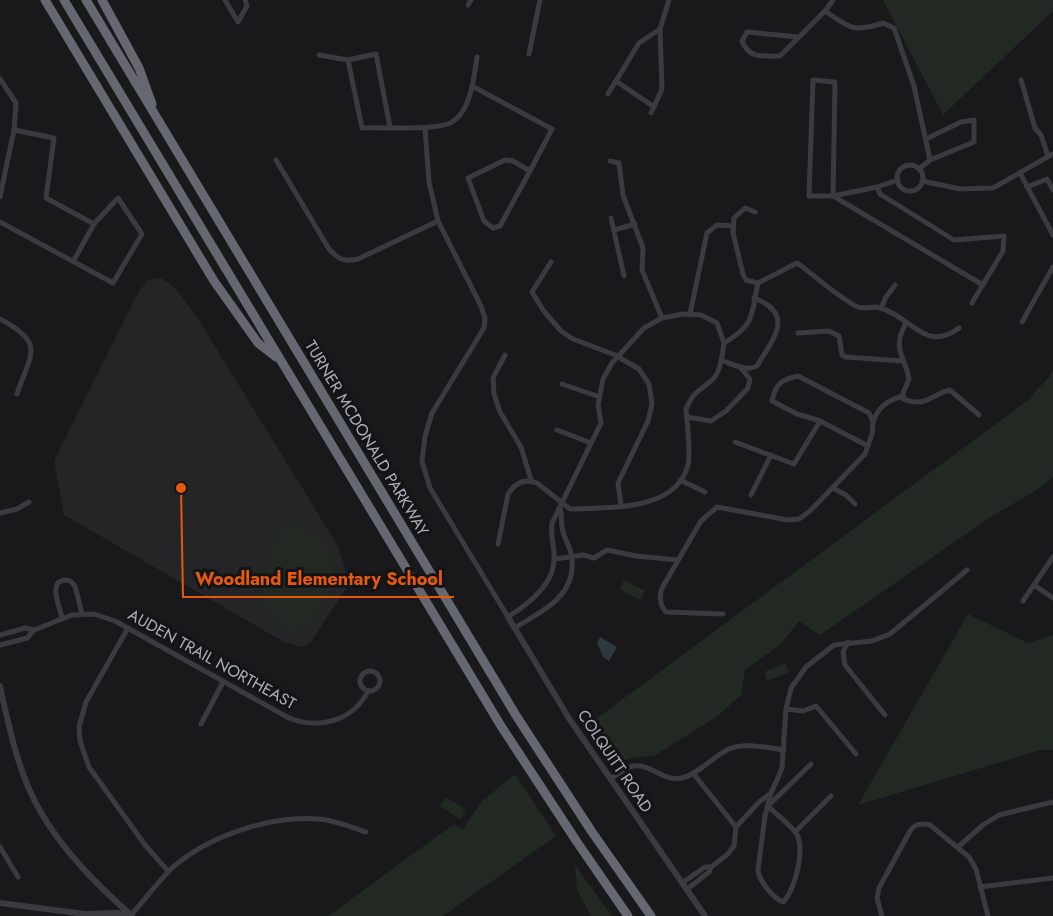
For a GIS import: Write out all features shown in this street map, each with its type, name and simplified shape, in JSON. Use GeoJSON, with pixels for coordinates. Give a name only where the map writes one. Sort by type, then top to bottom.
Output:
{"type":"FeatureCollection","features":[{"type":"Feature","properties":{"kind":"highway"},"geometry":{"type":"LineString","coordinates":[[45,0],[214,281],[258,343],[281,361]]}},
{"type":"Feature","properties":{"kind":"highway","name":"TURNER MCDONALD PARKWAY"},"geometry":{"type":"LineString","coordinates":[[64,0],[501,726],[628,916]]}},
{"type":"Feature","properties":{"kind":"highway","name":"TURNER MCDONALD PARKWAY"},"geometry":{"type":"LineString","coordinates":[[86,0],[517,717],[592,832],[651,916]]}},
{"type":"Feature","properties":{"kind":"highway"},"geometry":{"type":"LineString","coordinates":[[102,0],[139,68],[157,118]]}},
{"type":"Feature","properties":{"kind":"street"},"geometry":{"type":"LineString","coordinates":[[225,0],[238,22],[247,6],[245,0]]}},
{"type":"Feature","properties":{"kind":"street"},"geometry":{"type":"LineString","coordinates":[[529,54],[540,0]]}},
{"type":"Feature","properties":{"kind":"street"},"geometry":{"type":"LineString","coordinates":[[651,113],[662,89],[660,29],[669,0]]}},
{"type":"Feature","properties":{"kind":"street"},"geometry":{"type":"LineString","coordinates":[[799,37],[747,32],[742,41],[745,49],[753,55],[780,56],[799,37],[825,11],[833,0]]}},
{"type":"Feature","properties":{"kind":"street"},"geometry":{"type":"LineString","coordinates":[[825,11],[854,29],[862,30],[883,23],[894,28],[914,86],[930,160]]}},
{"type":"Feature","properties":{"kind":"street"},"geometry":{"type":"LineString","coordinates":[[608,94],[639,43],[660,29]]}},
{"type":"Feature","properties":{"kind":"street"},"geometry":{"type":"LineString","coordinates":[[319,55],[348,60],[375,54],[390,127]]}},
{"type":"Feature","properties":{"kind":"street"},"geometry":{"type":"LineString","coordinates":[[348,60],[362,128],[424,128],[452,123],[462,111],[471,93],[477,57]]}},
{"type":"Feature","properties":{"kind":"street"},"geometry":{"type":"LineString","coordinates":[[0,79],[16,102],[14,130],[0,196]]}},
{"type":"Feature","properties":{"kind":"street"},"geometry":{"type":"LineString","coordinates":[[832,196],[835,82],[813,80],[808,196],[832,196],[878,187],[898,180]]}},
{"type":"Feature","properties":{"kind":"street"},"geometry":{"type":"LineString","coordinates":[[922,181],[960,189],[993,188],[1050,155],[1041,135],[1035,128],[1021,80]]}},
{"type":"Feature","properties":{"kind":"street"},"geometry":{"type":"LineString","coordinates":[[616,81],[654,107]]}},
{"type":"Feature","properties":{"kind":"street"},"geometry":{"type":"LineString","coordinates":[[472,86],[552,129],[530,171],[500,226],[493,228],[484,220],[468,178],[505,160],[513,161],[530,171]]}},
{"type":"Feature","properties":{"kind":"street"},"geometry":{"type":"LineString","coordinates":[[919,169],[930,160],[974,142],[974,120],[961,122],[926,139]]}},
{"type":"Feature","properties":{"kind":"street"},"geometry":{"type":"LineString","coordinates":[[424,128],[429,182],[438,221],[485,318],[484,328],[432,413],[425,436],[422,461],[430,488],[508,617],[519,610],[546,583],[552,570],[555,559],[550,533],[552,523],[556,512],[561,506],[600,423],[598,405],[603,379],[612,363],[644,328],[662,318],[690,314],[701,315],[717,323],[724,344],[714,379],[696,391],[686,409],[688,465],[673,489],[657,500],[621,506],[570,509],[561,506],[543,486],[531,480],[516,484],[508,494],[498,544]]}},
{"type":"Feature","properties":{"kind":"street"},"geometry":{"type":"LineString","coordinates":[[14,130],[54,138],[46,198],[94,224]]}},
{"type":"Feature","properties":{"kind":"street"},"geometry":{"type":"LineString","coordinates":[[276,160],[329,249],[337,258],[346,262],[358,259],[438,221]]}},
{"type":"Feature","properties":{"kind":"street"},"geometry":{"type":"LineString","coordinates":[[610,160],[620,162],[623,195],[643,248],[642,270],[662,318]]}},
{"type":"Feature","properties":{"kind":"street"},"geometry":{"type":"LineString","coordinates":[[909,165],[919,169],[922,181],[915,189],[908,190],[901,186],[898,173],[903,167],[909,165]]}},
{"type":"Feature","properties":{"kind":"street"},"geometry":{"type":"LineString","coordinates":[[1020,172],[1053,235]]}},
{"type":"Feature","properties":{"kind":"street"},"geometry":{"type":"LineString","coordinates":[[1027,187],[1047,179],[1053,190]]}},
{"type":"Feature","properties":{"kind":"street"},"geometry":{"type":"LineString","coordinates":[[878,187],[880,194],[954,240],[1004,236],[1003,251],[972,303]]}},
{"type":"Feature","properties":{"kind":"street"},"geometry":{"type":"LineString","coordinates":[[832,196],[983,285]]}},
{"type":"Feature","properties":{"kind":"street"},"geometry":{"type":"LineString","coordinates":[[0,222],[113,283],[142,234],[118,198],[94,224],[74,260]]}},
{"type":"Feature","properties":{"kind":"street"},"geometry":{"type":"LineString","coordinates":[[755,212],[745,208],[734,218],[733,233],[746,280],[758,283],[797,263],[861,308],[881,308],[893,313],[926,335],[940,338],[949,336],[959,328]]}},
{"type":"Feature","properties":{"kind":"street"},"geometry":{"type":"LineString","coordinates":[[611,218],[624,276]]}},
{"type":"Feature","properties":{"kind":"street"},"geometry":{"type":"LineString","coordinates":[[614,230],[635,224]]}},
{"type":"Feature","properties":{"kind":"street"},"geometry":{"type":"LineString","coordinates":[[690,314],[707,233],[717,225],[734,226]]}},
{"type":"Feature","properties":{"kind":"street"},"geometry":{"type":"LineString","coordinates":[[551,262],[532,292],[543,310],[561,331],[573,339],[618,357],[639,369],[649,384],[652,404],[648,421],[618,483],[621,506]]}},
{"type":"Feature","properties":{"kind":"street"},"geometry":{"type":"LineString","coordinates":[[1022,322],[1053,267]]}},
{"type":"Feature","properties":{"kind":"street"},"geometry":{"type":"LineString","coordinates":[[724,344],[741,334],[750,321],[758,283]]}},
{"type":"Feature","properties":{"kind":"street"},"geometry":{"type":"LineString","coordinates":[[881,308],[895,285]]}},
{"type":"Feature","properties":{"kind":"street"},"geometry":{"type":"LineString","coordinates":[[721,360],[740,367],[757,366],[779,326],[779,320],[771,307],[754,298]]}},
{"type":"Feature","properties":{"kind":"street"},"geometry":{"type":"LineString","coordinates":[[0,319],[24,333],[31,347],[29,365],[17,394]]}},
{"type":"Feature","properties":{"kind":"street"},"geometry":{"type":"LineString","coordinates":[[903,396],[909,379],[899,347],[900,333],[906,323]]}},
{"type":"Feature","properties":{"kind":"street"},"geometry":{"type":"LineString","coordinates":[[798,333],[829,331],[839,336],[842,355],[846,357],[902,361]]}},
{"type":"Feature","properties":{"kind":"street"},"geometry":{"type":"LineString","coordinates":[[505,355],[493,378],[494,394],[500,412],[520,447],[531,480]]}},
{"type":"Feature","properties":{"kind":"street"},"geometry":{"type":"LineString","coordinates":[[687,417],[711,421],[716,420],[726,411],[748,388],[750,379],[740,367]]}},
{"type":"Feature","properties":{"kind":"street"},"geometry":{"type":"LineString","coordinates":[[868,446],[820,421],[796,414],[772,401],[775,389],[784,380],[798,376],[869,413],[873,422]]}},
{"type":"Feature","properties":{"kind":"street"},"geometry":{"type":"LineString","coordinates":[[562,384],[600,397]]}},
{"type":"Feature","properties":{"kind":"street"},"geometry":{"type":"LineString","coordinates":[[903,396],[903,399],[913,403],[930,401],[950,390],[979,416]]}},
{"type":"Feature","properties":{"kind":"street"},"geometry":{"type":"LineString","coordinates":[[723,614],[664,611],[661,605],[660,594],[701,520],[717,507],[788,520],[799,519],[810,511],[865,454],[872,434],[873,422],[882,406],[893,398],[903,396]]}},
{"type":"Feature","properties":{"kind":"street"},"geometry":{"type":"LineString","coordinates":[[735,442],[794,464],[820,421]]}},
{"type":"Feature","properties":{"kind":"street"},"geometry":{"type":"LineString","coordinates":[[557,430],[591,443]]}},
{"type":"Feature","properties":{"kind":"street"},"geometry":{"type":"LineString","coordinates":[[751,495],[771,455]]}},
{"type":"Feature","properties":{"kind":"street"},"geometry":{"type":"LineString","coordinates":[[680,480],[705,492]]}},
{"type":"Feature","properties":{"kind":"street"},"geometry":{"type":"LineString","coordinates":[[833,488],[846,495],[855,504]]}},
{"type":"Feature","properties":{"kind":"street"},"geometry":{"type":"LineString","coordinates":[[0,513],[16,509],[29,502]]}},
{"type":"Feature","properties":{"kind":"street"},"geometry":{"type":"LineString","coordinates":[[516,627],[548,608],[562,596],[571,575],[572,557],[562,529],[561,506]]}},
{"type":"Feature","properties":{"kind":"street"},"geometry":{"type":"LineString","coordinates":[[555,559],[583,555],[594,558],[607,550],[636,556],[678,560]]}},
{"type":"Feature","properties":{"kind":"street"},"geometry":{"type":"LineString","coordinates":[[1023,601],[1053,557]]}},
{"type":"Feature","properties":{"kind":"street"},"geometry":{"type":"LineString","coordinates":[[768,806],[800,839],[795,881],[789,896],[783,902],[776,898],[759,876],[758,870],[768,806],[771,793],[782,768],[786,709],[791,688],[806,667],[834,645],[872,641],[890,634],[967,570]]}},
{"type":"Feature","properties":{"kind":"street"},"geometry":{"type":"LineString","coordinates":[[62,617],[55,590],[57,583],[63,580],[69,581],[74,586],[82,614]]}},
{"type":"Feature","properties":{"kind":"street"},"geometry":{"type":"LineString","coordinates":[[1034,585],[1053,598]]}},
{"type":"Feature","properties":{"kind":"street","name":"AUDEN TRAIL NORTHEAST"},"geometry":{"type":"LineString","coordinates":[[0,645],[27,638],[34,630],[62,617],[82,614],[105,617],[128,628],[289,718],[311,724],[327,723],[343,717],[358,706],[368,691]]}},
{"type":"Feature","properties":{"kind":"street","name":"COLQUITT ROAD"},"geometry":{"type":"LineString","coordinates":[[508,617],[570,720],[705,916]]}},
{"type":"Feature","properties":{"kind":"street","name":"AUDEN TRAIL NORTHEAST"},"geometry":{"type":"LineString","coordinates":[[0,635],[25,628],[34,630]]}},
{"type":"Feature","properties":{"kind":"street"},"geometry":{"type":"LineString","coordinates":[[128,628],[86,702],[80,721],[80,741],[89,768],[168,871]]}},
{"type":"Feature","properties":{"kind":"street"},"geometry":{"type":"LineString","coordinates":[[848,642],[843,652],[845,665],[885,715]]}},
{"type":"Feature","properties":{"kind":"street"},"geometry":{"type":"LineString","coordinates":[[201,723],[224,682]]}},
{"type":"Feature","properties":{"kind":"street"},"geometry":{"type":"LineString","coordinates":[[0,686],[22,768],[38,808],[66,850],[131,916]]}},
{"type":"Feature","properties":{"kind":"street"},"geometry":{"type":"LineString","coordinates":[[786,709],[803,711],[816,706],[856,754]]}},
{"type":"Feature","properties":{"kind":"street"},"geometry":{"type":"LineString","coordinates":[[610,780],[630,767],[641,766],[672,779],[682,778],[729,749],[738,746],[784,750]]}},
{"type":"Feature","properties":{"kind":"street"},"geometry":{"type":"LineString","coordinates":[[768,806],[812,764]]}},
{"type":"Feature","properties":{"kind":"street"},"geometry":{"type":"LineString","coordinates":[[693,773],[736,827]]}},
{"type":"Feature","properties":{"kind":"street"},"geometry":{"type":"LineString","coordinates":[[684,886],[705,867],[711,867],[728,854],[734,846],[736,827],[759,802],[771,793]]}},
{"type":"Feature","properties":{"kind":"street"},"geometry":{"type":"LineString","coordinates":[[795,832],[831,796]]}},
{"type":"Feature","properties":{"kind":"street"},"geometry":{"type":"LineString","coordinates":[[958,847],[983,825],[999,815],[1053,802]]}},
{"type":"Feature","properties":{"kind":"street"},"geometry":{"type":"LineString","coordinates":[[131,916],[168,871],[184,859],[216,841],[262,823],[298,818],[321,819],[366,832]]}},
{"type":"Feature","properties":{"kind":"street"},"geometry":{"type":"LineString","coordinates":[[882,916],[877,897],[879,888],[912,827],[924,823],[930,825],[969,857],[988,916]]}},
{"type":"Feature","properties":{"kind":"street"},"geometry":{"type":"LineString","coordinates":[[0,847],[18,877]]}},
{"type":"Feature","properties":{"kind":"street"},"geometry":{"type":"LineString","coordinates":[[980,887],[1053,878]]}},
{"type":"Feature","properties":{"kind":"street"},"geometry":{"type":"LineString","coordinates":[[0,903],[85,914],[117,913],[131,916]]}},
{"type":"Feature","properties":{"kind":"shaded area"},"geometry":{"type":"Polygon","coordinates":[[[883,0],[1053,0],[1053,11],[943,115],[883,0]]]}},
{"type":"Feature","properties":{"kind":"shaded area"},"geometry":{"type":"Polygon","coordinates":[[[161,278],[173,286],[195,314],[338,546],[349,584],[311,642],[303,647],[286,643],[64,515],[54,461],[139,291],[148,280],[161,278]]]}},
{"type":"Feature","properties":{"kind":"shaded area"},"geometry":{"type":"Polygon","coordinates":[[[1053,370],[1053,477],[1037,490],[992,516],[820,635],[799,621],[780,645],[745,670],[741,695],[718,716],[654,756],[635,757],[611,765],[588,726],[593,721],[1028,400],[1053,370]]]}},
{"type":"Feature","properties":{"kind":"shaded area"},"geometry":{"type":"Polygon","coordinates":[[[291,521],[312,534],[327,548],[334,569],[329,592],[308,625],[296,631],[280,626],[270,615],[263,590],[264,576],[272,549],[283,524],[291,521]]]}},
{"type":"Feature","properties":{"kind":"shaded area"},"geometry":{"type":"Polygon","coordinates":[[[624,580],[645,591],[640,600],[620,589],[624,580]]]}},
{"type":"Feature","properties":{"kind":"shaded area"},"geometry":{"type":"Polygon","coordinates":[[[968,614],[1028,643],[1053,635],[1053,750],[1041,750],[858,805],[968,614]]]}},
{"type":"Feature","properties":{"kind":"shaded area"},"geometry":{"type":"Polygon","coordinates":[[[600,637],[617,647],[609,661],[603,657],[597,643],[600,637]]]}},
{"type":"Feature","properties":{"kind":"shaded area"},"geometry":{"type":"Polygon","coordinates":[[[785,663],[789,672],[767,681],[764,672],[785,663]]]}},
{"type":"Feature","properties":{"kind":"shaded area"},"geometry":{"type":"Polygon","coordinates":[[[515,774],[556,836],[443,916],[328,916],[454,824],[463,829],[482,801],[515,774]]]}},
{"type":"Feature","properties":{"kind":"shaded area"},"geometry":{"type":"Polygon","coordinates":[[[446,797],[466,810],[460,819],[440,806],[446,797]]]}},
{"type":"Feature","properties":{"kind":"shaded area"},"geometry":{"type":"Polygon","coordinates":[[[575,865],[612,916],[591,916],[577,890],[575,865]]]}},
{"type":"Feature","properties":{"kind":"place","name":"Woodland Elementary School"},"geometry":{"type":"Point","coordinates":[181,488]}}]}
